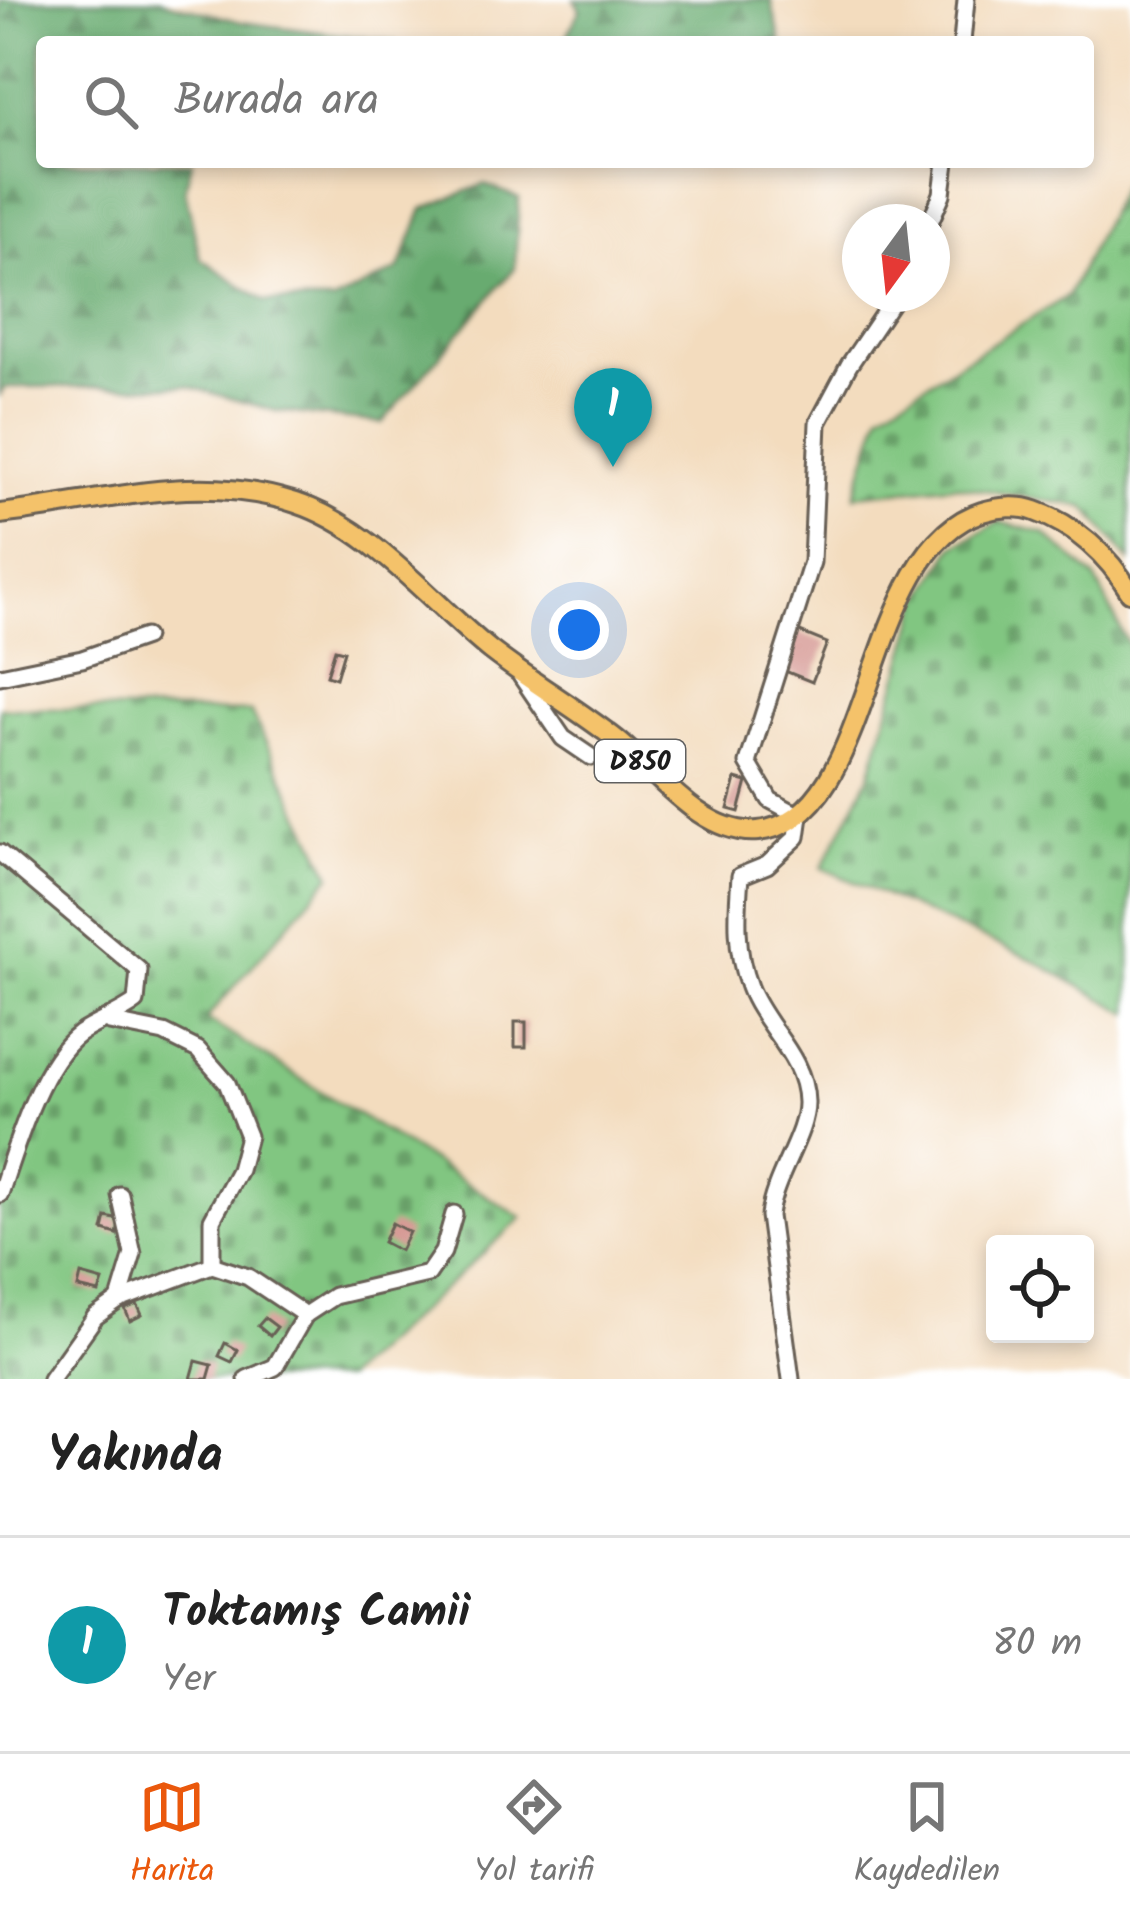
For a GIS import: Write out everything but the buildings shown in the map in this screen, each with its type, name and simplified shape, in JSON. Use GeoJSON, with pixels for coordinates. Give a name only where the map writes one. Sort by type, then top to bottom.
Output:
{"type":"FeatureCollection","features":[{"type":"Feature","properties":{"kind":"main road","name":"D850"},"geometry":{"type":"LineString","coordinates":[[0,514],[176,487],[237,487],[301,504],[372,545],[516,668],[724,826],[759,831],[800,816]]}},
{"type":"Feature","properties":{"kind":"main road"},"geometry":{"type":"LineString","coordinates":[[800,816],[862,711],[904,586],[935,538],[961,518],[995,508],[1029,508],[1059,520],[1091,542],[1130,592]]}},
{"type":"Feature","properties":{"kind":"street"},"geometry":{"type":"LineString","coordinates":[[963,36],[966,0]]}},
{"type":"Feature","properties":{"kind":"street"},"geometry":{"type":"LineString","coordinates":[[938,204],[945,168]]}},
{"type":"Feature","properties":{"kind":"street"},"geometry":{"type":"LineString","coordinates":[[791,1379],[771,1197],[807,1106],[800,1068],[749,987],[736,919],[740,876],[767,865],[797,837],[800,816],[770,800],[748,763],[812,562],[818,423],[848,365],[885,312]]}},
{"type":"Feature","properties":{"kind":"street"},"geometry":{"type":"LineString","coordinates":[[0,676],[82,659],[145,637]]}},
{"type":"Feature","properties":{"kind":"street"},"geometry":{"type":"LineString","coordinates":[[516,668],[563,738],[591,757]]}},
{"type":"Feature","properties":{"kind":"street"},"geometry":{"type":"LineString","coordinates":[[0,854],[139,970],[136,1002],[109,1022],[79,1034],[52,1069],[21,1130],[0,1194]]}},
{"type":"Feature","properties":{"kind":"street"},"geometry":{"type":"LineString","coordinates":[[109,1022],[164,1033],[198,1050],[227,1083],[248,1136],[239,1170],[212,1220],[212,1265]]}},
{"type":"Feature","properties":{"kind":"street"},"geometry":{"type":"LineString","coordinates":[[119,1300],[133,1254],[120,1195]]}},
{"type":"Feature","properties":{"kind":"street"},"geometry":{"type":"LineString","coordinates":[[247,1379],[275,1367],[305,1315],[334,1296],[428,1274],[443,1252],[454,1214]]}},
{"type":"Feature","properties":{"kind":"street"},"geometry":{"type":"LineString","coordinates":[[51,1379],[95,1317],[119,1300],[212,1265],[248,1276],[305,1315]]}},
{"type":"Feature","properties":{"kind":"green space"},"geometry":{"type":"Polygon","coordinates":[[[0,0],[159,0],[242,22],[350,36],[36,36],[36,168],[190,168],[185,190],[200,258],[265,301],[333,302],[399,269],[423,209],[484,184],[519,198],[515,268],[382,423],[276,411],[187,386],[6,387],[0,395],[0,0]]]}},
{"type":"Feature","properties":{"kind":"green space"},"geometry":{"type":"Polygon","coordinates":[[[575,0],[771,0],[780,36],[567,36],[580,10],[575,0]]]}},
{"type":"Feature","properties":{"kind":"green space"},"geometry":{"type":"Polygon","coordinates":[[[1130,168],[1130,561],[1085,507],[956,485],[855,495],[881,412],[1068,296],[1130,168]]]}},
{"type":"Feature","properties":{"kind":"green space"},"geometry":{"type":"Polygon","coordinates":[[[999,522],[1044,533],[1095,578],[1130,648],[1130,1014],[1031,959],[822,868],[870,775],[921,600],[954,546],[999,522]]]}},
{"type":"Feature","properties":{"kind":"green space"},"geometry":{"type":"Polygon","coordinates":[[[0,708],[251,712],[331,875],[206,1019],[522,1218],[344,1379],[0,1379],[0,708]]]}},
{"type":"Feature","properties":{"kind":"place","name":"Toktamış Camii"},"geometry":{"type":"Point","coordinates":[613,467]}}]}
